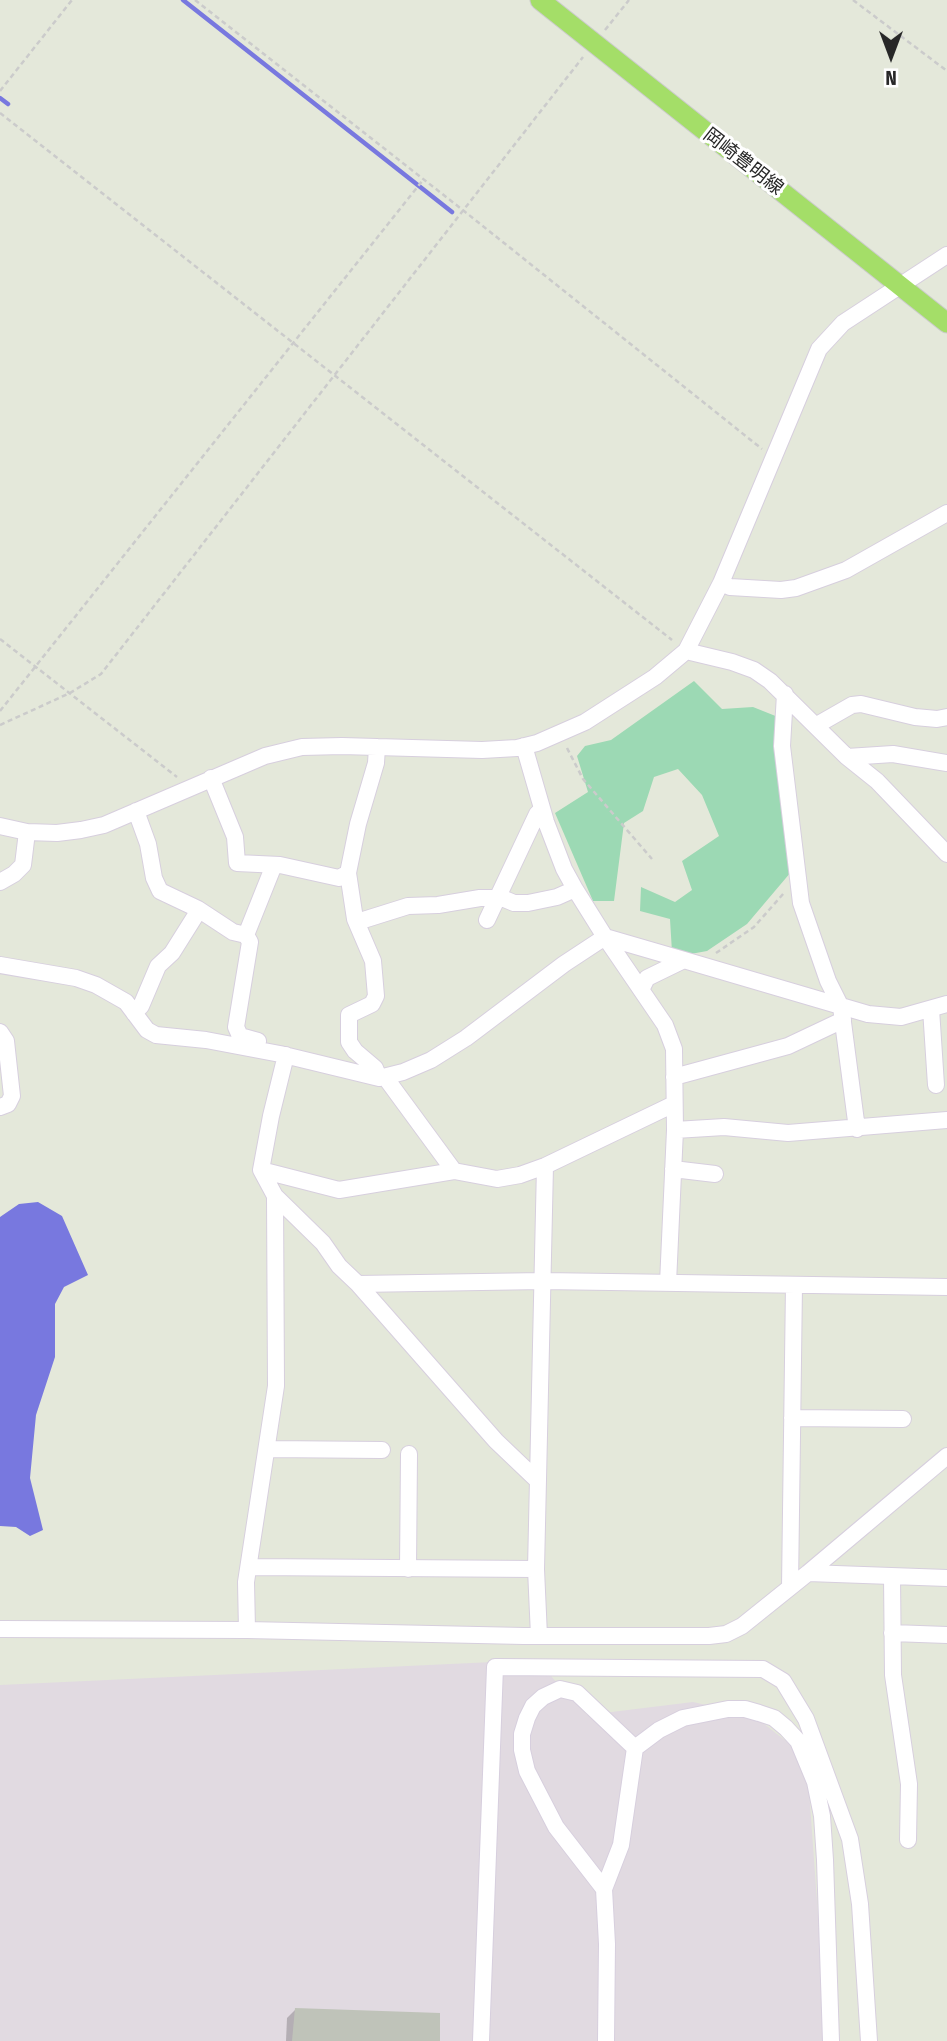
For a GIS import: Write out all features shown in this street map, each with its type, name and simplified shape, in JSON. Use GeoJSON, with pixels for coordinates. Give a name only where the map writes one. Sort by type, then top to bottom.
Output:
{"type":"FeatureCollection","features":[{"type":"Feature","properties":{"kind":"main road","name":"岡崎豊明線"},"geometry":{"type":"LineString","coordinates":[[540,0],[947,323]]}},
{"type":"Feature","properties":{"kind":"street"},"geometry":{"type":"LineString","coordinates":[[0,826],[27,832],[57,833],[104,825],[265,756],[302,747],[482,750],[524,746],[561,734],[585,722],[655,677],[686,651],[721,583],[819,349],[843,323],[947,255]]}},
{"type":"Feature","properties":{"kind":"street"},"geometry":{"type":"LineString","coordinates":[[721,583],[730,587],[781,590],[796,588],[846,570],[947,513]]}},
{"type":"Feature","properties":{"kind":"street"},"geometry":{"type":"LineString","coordinates":[[686,651],[754,670],[785,694],[847,757],[877,781],[947,853]]}},
{"type":"Feature","properties":{"kind":"street"},"geometry":{"type":"LineString","coordinates":[[785,694],[782,746],[798,879],[805,914],[842,1014],[857,1129]]}},
{"type":"Feature","properties":{"kind":"street"},"geometry":{"type":"LineString","coordinates":[[817,725],[852,705],[861,704],[915,717],[947,717]]}},
{"type":"Feature","properties":{"kind":"street"},"geometry":{"type":"LineString","coordinates":[[524,746],[542,809],[564,869],[605,937],[665,1025],[674,1048],[675,1130],[668,1283]]}},
{"type":"Feature","properties":{"kind":"street"},"geometry":{"type":"LineString","coordinates":[[377,747],[376,763],[358,824],[348,873],[357,922],[373,961],[376,996],[372,1004],[349,1015],[349,1042],[355,1051],[375,1068],[454,1171]]}},
{"type":"Feature","properties":{"kind":"street"},"geometry":{"type":"LineString","coordinates":[[847,757],[893,754],[947,763]]}},
{"type":"Feature","properties":{"kind":"street"},"geometry":{"type":"LineString","coordinates":[[211,778],[235,837],[237,863],[274,865],[331,878],[339,878],[348,873]]}},
{"type":"Feature","properties":{"kind":"street"},"geometry":{"type":"LineString","coordinates":[[487,920],[537,814],[542,809]]}},
{"type":"Feature","properties":{"kind":"street"},"geometry":{"type":"LineString","coordinates":[[136,811],[148,844],[156,885],[165,894],[199,909],[233,932],[246,935],[250,942],[237,1032],[249,1039],[275,1046],[283,1055],[261,1170],[275,1196],[323,1243],[339,1266],[358,1284],[496,1441],[538,1481]]}},
{"type":"Feature","properties":{"kind":"street"},"geometry":{"type":"LineString","coordinates":[[0,881],[14,874],[23,865],[27,832]]}},
{"type":"Feature","properties":{"kind":"street"},"geometry":{"type":"LineString","coordinates":[[246,935],[274,865]]}},
{"type":"Feature","properties":{"kind":"street"},"geometry":{"type":"LineString","coordinates":[[357,922],[408,906],[438,905],[480,898],[528,904],[557,897],[575,889]]}},
{"type":"Feature","properties":{"kind":"street"},"geometry":{"type":"LineString","coordinates":[[134,1013],[141,1006],[158,966],[172,953],[199,909]]}},
{"type":"Feature","properties":{"kind":"street"},"geometry":{"type":"LineString","coordinates":[[0,965],[76,978],[96,985],[126,1002],[147,1030],[156,1035],[206,1040],[382,1078],[422,1064],[443,1053],[605,937],[684,960],[842,1014],[901,1017],[947,1004]]}},
{"type":"Feature","properties":{"kind":"street"},"geometry":{"type":"LineString","coordinates":[[641,990],[647,978],[684,960]]}},
{"type":"Feature","properties":{"kind":"street"},"geometry":{"type":"LineString","coordinates":[[930,1009],[936,1085]]}},
{"type":"Feature","properties":{"kind":"street"},"geometry":{"type":"LineString","coordinates":[[674,1077],[788,1046],[842,1014]]}},
{"type":"Feature","properties":{"kind":"street"},"geometry":{"type":"LineString","coordinates":[[0,1032],[6,1041],[12,1096],[8,1104],[0,1107]]}},
{"type":"Feature","properties":{"kind":"street"},"geometry":{"type":"LineString","coordinates":[[261,1170],[339,1190],[454,1171],[497,1179],[520,1175],[545,1166],[674,1104]]}},
{"type":"Feature","properties":{"kind":"street"},"geometry":{"type":"LineString","coordinates":[[675,1130],[724,1127],[789,1133],[947,1119]]}},
{"type":"Feature","properties":{"kind":"street"},"geometry":{"type":"LineString","coordinates":[[539,1636],[536,1569],[545,1166]]}},
{"type":"Feature","properties":{"kind":"street"},"geometry":{"type":"LineString","coordinates":[[673,1169],[715,1174]]}},
{"type":"Feature","properties":{"kind":"street"},"geometry":{"type":"LineString","coordinates":[[247,1630],[246,1582],[276,1386],[275,1196]]}},
{"type":"Feature","properties":{"kind":"street"},"geometry":{"type":"LineString","coordinates":[[358,1284],[543,1281],[947,1287]]}},
{"type":"Feature","properties":{"kind":"street"},"geometry":{"type":"LineString","coordinates":[[790,1587],[794,1284]]}},
{"type":"Feature","properties":{"kind":"street"},"geometry":{"type":"LineString","coordinates":[[792,1418],[903,1419]]}},
{"type":"Feature","properties":{"kind":"street"},"geometry":{"type":"LineString","coordinates":[[268,1448],[382,1450]]}},
{"type":"Feature","properties":{"kind":"street"},"geometry":{"type":"LineString","coordinates":[[408,1569],[409,1454]]}},
{"type":"Feature","properties":{"kind":"street"},"geometry":{"type":"LineString","coordinates":[[0,1629],[668,1637],[726,1634],[742,1626],[808,1573],[947,1456]]}},
{"type":"Feature","properties":{"kind":"street"},"geometry":{"type":"LineString","coordinates":[[250,1567],[536,1569]]}},
{"type":"Feature","properties":{"kind":"street"},"geometry":{"type":"LineString","coordinates":[[808,1573],[947,1578]]}},
{"type":"Feature","properties":{"kind":"street"},"geometry":{"type":"LineString","coordinates":[[892,1577],[892,1675],[909,1784],[908,1840]]}},
{"type":"Feature","properties":{"kind":"street"},"geometry":{"type":"LineString","coordinates":[[892,1633],[947,1635]]}},
{"type":"Feature","properties":{"kind":"street"},"geometry":{"type":"LineString","coordinates":[[481,2041],[495,1667],[763,1669],[783,1681],[806,1719],[850,1839],[860,1904],[869,2041]]}},
{"type":"Feature","properties":{"kind":"street"},"geometry":{"type":"LineString","coordinates":[[604,1889],[556,1827],[527,1771],[522,1751],[522,1734],[533,1706],[543,1697],[560,1689],[577,1693],[635,1748]]}},
{"type":"Feature","properties":{"kind":"street"},"geometry":{"type":"LineString","coordinates":[[606,2041],[607,1944],[604,1889],[621,1845],[635,1748],[659,1730],[683,1718],[728,1709],[745,1709],[774,1718],[798,1741],[815,1782],[822,1816],[831,2041]]}},
{"type":"Feature","properties":{"kind":"path"},"geometry":{"type":"LineString","coordinates":[[0,91],[72,0]]}},
{"type":"Feature","properties":{"kind":"path"},"geometry":{"type":"LineString","coordinates":[[195,0],[773,458]]}},
{"type":"Feature","properties":{"kind":"path"},"geometry":{"type":"LineString","coordinates":[[0,725],[101,674],[629,0]]}},
{"type":"Feature","properties":{"kind":"path"},"geometry":{"type":"LineString","coordinates":[[853,0],[947,71]]}},
{"type":"Feature","properties":{"kind":"path"},"geometry":{"type":"LineString","coordinates":[[0,113],[686,651]]}},
{"type":"Feature","properties":{"kind":"path"},"geometry":{"type":"LineString","coordinates":[[0,711],[424,179]]}},
{"type":"Feature","properties":{"kind":"path"},"geometry":{"type":"LineString","coordinates":[[0,639],[179,778],[184,790]]}},
{"type":"Feature","properties":{"kind":"path"},"geometry":{"type":"LineString","coordinates":[[561,734],[583,779],[652,859]]}},
{"type":"Feature","properties":{"kind":"path"},"geometry":{"type":"LineString","coordinates":[[700,966],[754,927],[798,879]]}},
{"type":"Feature","properties":{"kind":"shaded area"},"geometry":{"type":"Polygon","coordinates":[[[38,1202],[62,1216],[88,1275],[64,1287],[55,1304],[55,1357],[36,1415],[30,1478],[43,1530],[30,1536],[16,1527],[0,1526],[0,1217],[19,1204],[38,1202]]]}},
{"type":"Feature","properties":{"kind":"shaded area"},"geometry":{"type":"Polygon","coordinates":[[[536,1660],[587,1715],[693,1702],[754,1716],[791,1745],[809,1790],[827,2041],[0,2041],[0,1685],[536,1660]]]}},
{"type":"Feature","properties":{"kind":"green space"},"geometry":{"type":"Polygon","coordinates":[[[694,681],[722,709],[753,707],[778,717],[791,872],[747,924],[707,951],[685,955],[672,952],[670,919],[640,911],[641,887],[675,902],[692,890],[682,861],[719,836],[702,795],[678,769],[654,777],[643,811],[624,823],[614,901],[593,901],[555,813],[588,792],[577,756],[585,746],[611,740],[694,681]]]}},
{"type":"Feature","properties":{"kind":"building"},"geometry":{"type":"Polygon","coordinates":[[[295,2008],[440,2013],[440,2041],[292,2041],[295,2008]]]}},
{"type":"Feature","properties":{"kind":"waterway"},"geometry":{"type":"LineString","coordinates":[[183,0],[452,212]]}},
{"type":"Feature","properties":{"kind":"waterway"},"geometry":{"type":"LineString","coordinates":[[0,98],[8,104]]}}]}
